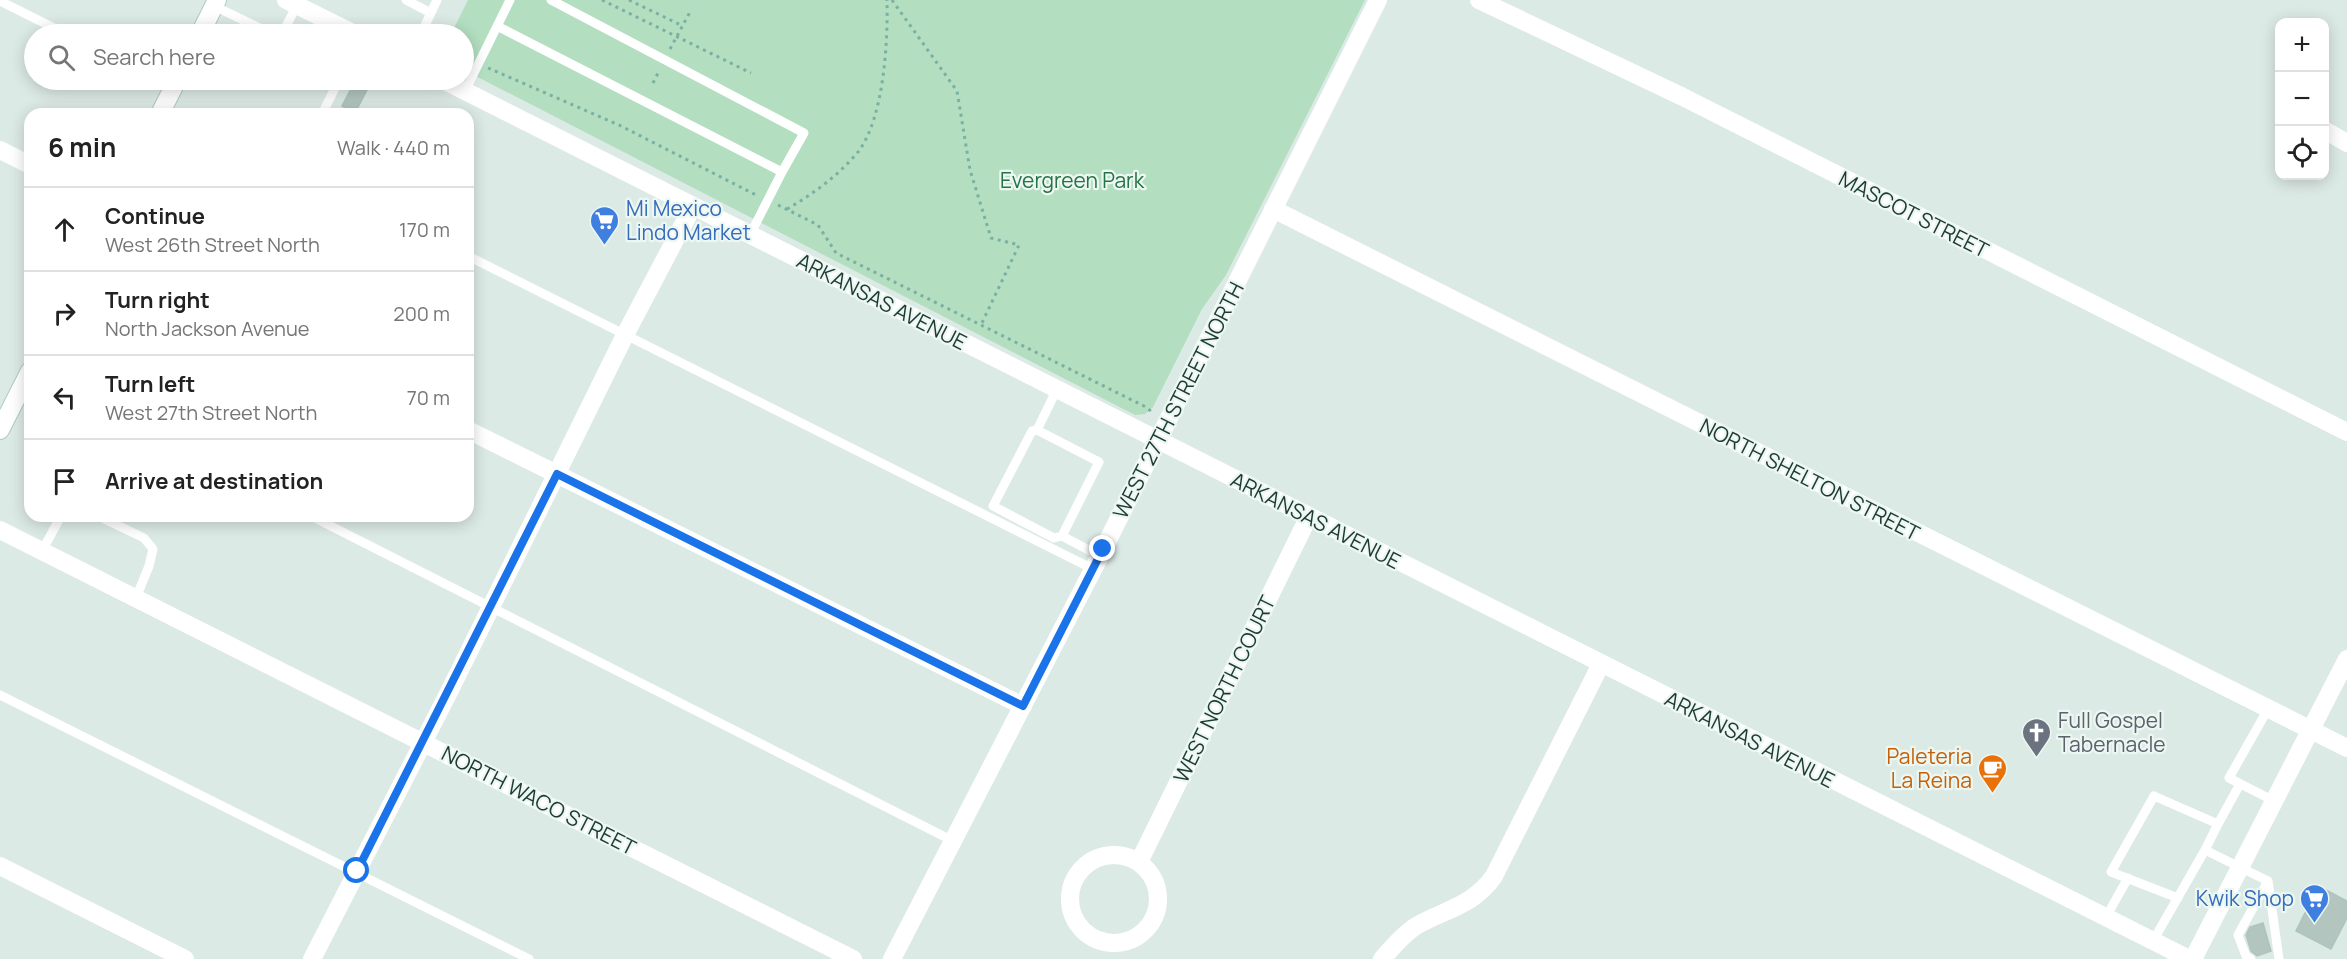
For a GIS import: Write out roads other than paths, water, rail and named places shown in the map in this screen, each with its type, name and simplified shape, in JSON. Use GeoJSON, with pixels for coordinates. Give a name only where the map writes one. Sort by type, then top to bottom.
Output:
{"type":"FeatureCollection","features":[{"type":"Feature","properties":{"kind":"street","name":"WEST 27TH STREET NORTH"},"geometry":{"type":"LineString","coordinates":[[892,959],[1097,563],[1378,0]]}},
{"type":"Feature","properties":{"kind":"street","name":"MASCOT STREET"},"geometry":{"type":"LineString","coordinates":[[1479,0],[1681,96],[2347,432]]}},
{"type":"Feature","properties":{"kind":"street"},"geometry":{"type":"LineString","coordinates":[[205,24],[215,3]]}},
{"type":"Feature","properties":{"kind":"street"},"geometry":{"type":"LineString","coordinates":[[292,3],[334,24]]}},
{"type":"Feature","properties":{"kind":"street"},"geometry":{"type":"LineString","coordinates":[[167,108],[173,90]]}},
{"type":"Feature","properties":{"kind":"street","name":"ARKANSAS AVENUE"},"geometry":{"type":"LineString","coordinates":[[465,91],[2191,959]]}},
{"type":"Feature","properties":{"kind":"street"},"geometry":{"type":"LineString","coordinates":[[2329,132],[2347,143]]}},
{"type":"Feature","properties":{"kind":"street"},"geometry":{"type":"LineString","coordinates":[[0,150],[24,162]]}},
{"type":"Feature","properties":{"kind":"street"},"geometry":{"type":"LineString","coordinates":[[312,959],[491,607],[626,333],[693,206]]}},
{"type":"Feature","properties":{"kind":"street","name":"NORTH SHELTON STREET"},"geometry":{"type":"LineString","coordinates":[[1273,209],[2347,748]]}},
{"type":"Feature","properties":{"kind":"street"},"geometry":{"type":"LineString","coordinates":[[0,430],[24,383]]}},
{"type":"Feature","properties":{"kind":"street"},"geometry":{"type":"LineString","coordinates":[[474,433],[1023,706]]}},
{"type":"Feature","properties":{"kind":"street","name":"WEST NORTH COURT"},"geometry":{"type":"LineString","coordinates":[[1139,862],[1309,516]]}},
{"type":"Feature","properties":{"kind":"street","name":"NORTH WACO STREET"},"geometry":{"type":"LineString","coordinates":[[0,530],[853,959]]}},
{"type":"Feature","properties":{"kind":"street"},"geometry":{"type":"LineString","coordinates":[[2191,959],[2347,659]]}},
{"type":"Feature","properties":{"kind":"street"},"geometry":{"type":"LineString","coordinates":[[1382,959],[1399,939],[1416,926],[1462,905],[1483,892],[1494,876],[1601,664]]}},
{"type":"Feature","properties":{"kind":"street"},"geometry":{"type":"LineString","coordinates":[[1110,855],[1126,856],[1139,862],[1149,872],[1158,898],[1150,924],[1134,937],[1114,943],[1100,941],[1086,934],[1076,922],[1071,908],[1070,893],[1074,879],[1083,867],[1096,858],[1110,855]]}},
{"type":"Feature","properties":{"kind":"street"},"geometry":{"type":"LineString","coordinates":[[0,866],[184,959]]}},
{"type":"Feature","properties":{"kind":"lane"},"geometry":{"type":"LineString","coordinates":[[406,0],[431,13]]}},
{"type":"Feature","properties":{"kind":"lane"},"geometry":{"type":"LineString","coordinates":[[426,24],[437,0]]}},
{"type":"Feature","properties":{"kind":"lane"},"geometry":{"type":"LineString","coordinates":[[474,73],[510,0]]}},
{"type":"Feature","properties":{"kind":"lane"},"geometry":{"type":"LineString","coordinates":[[551,0],[804,133],[750,235]]}},
{"type":"Feature","properties":{"kind":"lane"},"geometry":{"type":"LineString","coordinates":[[0,1],[46,24]]}},
{"type":"Feature","properties":{"kind":"lane"},"geometry":{"type":"LineString","coordinates":[[215,3],[250,24]]}},
{"type":"Feature","properties":{"kind":"lane"},"geometry":{"type":"LineString","coordinates":[[285,24],[292,3]]}},
{"type":"Feature","properties":{"kind":"lane"},"geometry":{"type":"LineString","coordinates":[[497,26],[782,172]]}},
{"type":"Feature","properties":{"kind":"lane"},"geometry":{"type":"LineString","coordinates":[[325,108],[334,90]]}},
{"type":"Feature","properties":{"kind":"lane"},"geometry":{"type":"LineString","coordinates":[[474,259],[1097,563]]}},
{"type":"Feature","properties":{"kind":"lane"},"geometry":{"type":"LineString","coordinates":[[1037,430],[1099,462],[1062,536],[1054,538],[993,506],[1032,431],[1037,430],[1057,389]]}},
{"type":"Feature","properties":{"kind":"lane"},"geometry":{"type":"LineString","coordinates":[[42,550],[58,522]]}},
{"type":"Feature","properties":{"kind":"lane"},"geometry":{"type":"LineString","coordinates":[[111,522],[144,538],[153,549],[136,598]]}},
{"type":"Feature","properties":{"kind":"lane"},"geometry":{"type":"LineString","coordinates":[[323,522],[953,842]]}},
{"type":"Feature","properties":{"kind":"lane"},"geometry":{"type":"LineString","coordinates":[[1062,536],[1097,563]]}},
{"type":"Feature","properties":{"kind":"lane"},"geometry":{"type":"LineString","coordinates":[[0,695],[357,871],[529,959]]}},
{"type":"Feature","properties":{"kind":"lane"},"geometry":{"type":"LineString","coordinates":[[2268,709],[2229,778],[2274,801]]}},
{"type":"Feature","properties":{"kind":"lane"},"geometry":{"type":"LineString","coordinates":[[2153,941],[2240,784]]}},
{"type":"Feature","properties":{"kind":"lane"},"geometry":{"type":"LineString","coordinates":[[2178,898],[2111,872],[2154,796],[2218,824]]}},
{"type":"Feature","properties":{"kind":"lane"},"geometry":{"type":"LineString","coordinates":[[2205,850],[2268,880]]}},
{"type":"Feature","properties":{"kind":"lane"},"geometry":{"type":"LineString","coordinates":[[2106,917],[2127,879]]}},
{"type":"Feature","properties":{"kind":"lane"},"geometry":{"type":"LineString","coordinates":[[2251,959],[2246,956],[2238,935],[2268,880]]}},
{"type":"Feature","properties":{"kind":"lane"},"geometry":{"type":"LineString","coordinates":[[2268,880],[2278,959]]}},
{"type":"Feature","properties":{"kind":"place","name":"Mi Mexico Lindo Market"},"geometry":{"type":"Point","coordinates":[605,246]}},
{"type":"Feature","properties":{"kind":"place","name":"Full Gospel Tabernacle"},"geometry":{"type":"Point","coordinates":[2037,758]}},
{"type":"Feature","properties":{"kind":"place","name":"Paleteria La Reina"},"geometry":{"type":"Point","coordinates":[1993,794]}},
{"type":"Feature","properties":{"kind":"place","name":"Kwik Shop"},"geometry":{"type":"Point","coordinates":[2315,924]}},
{"type":"Feature","properties":{"kind":"park label","name":"Evergreen Park"},"geometry":{"type":"Point","coordinates":[1072,180]}}]}
